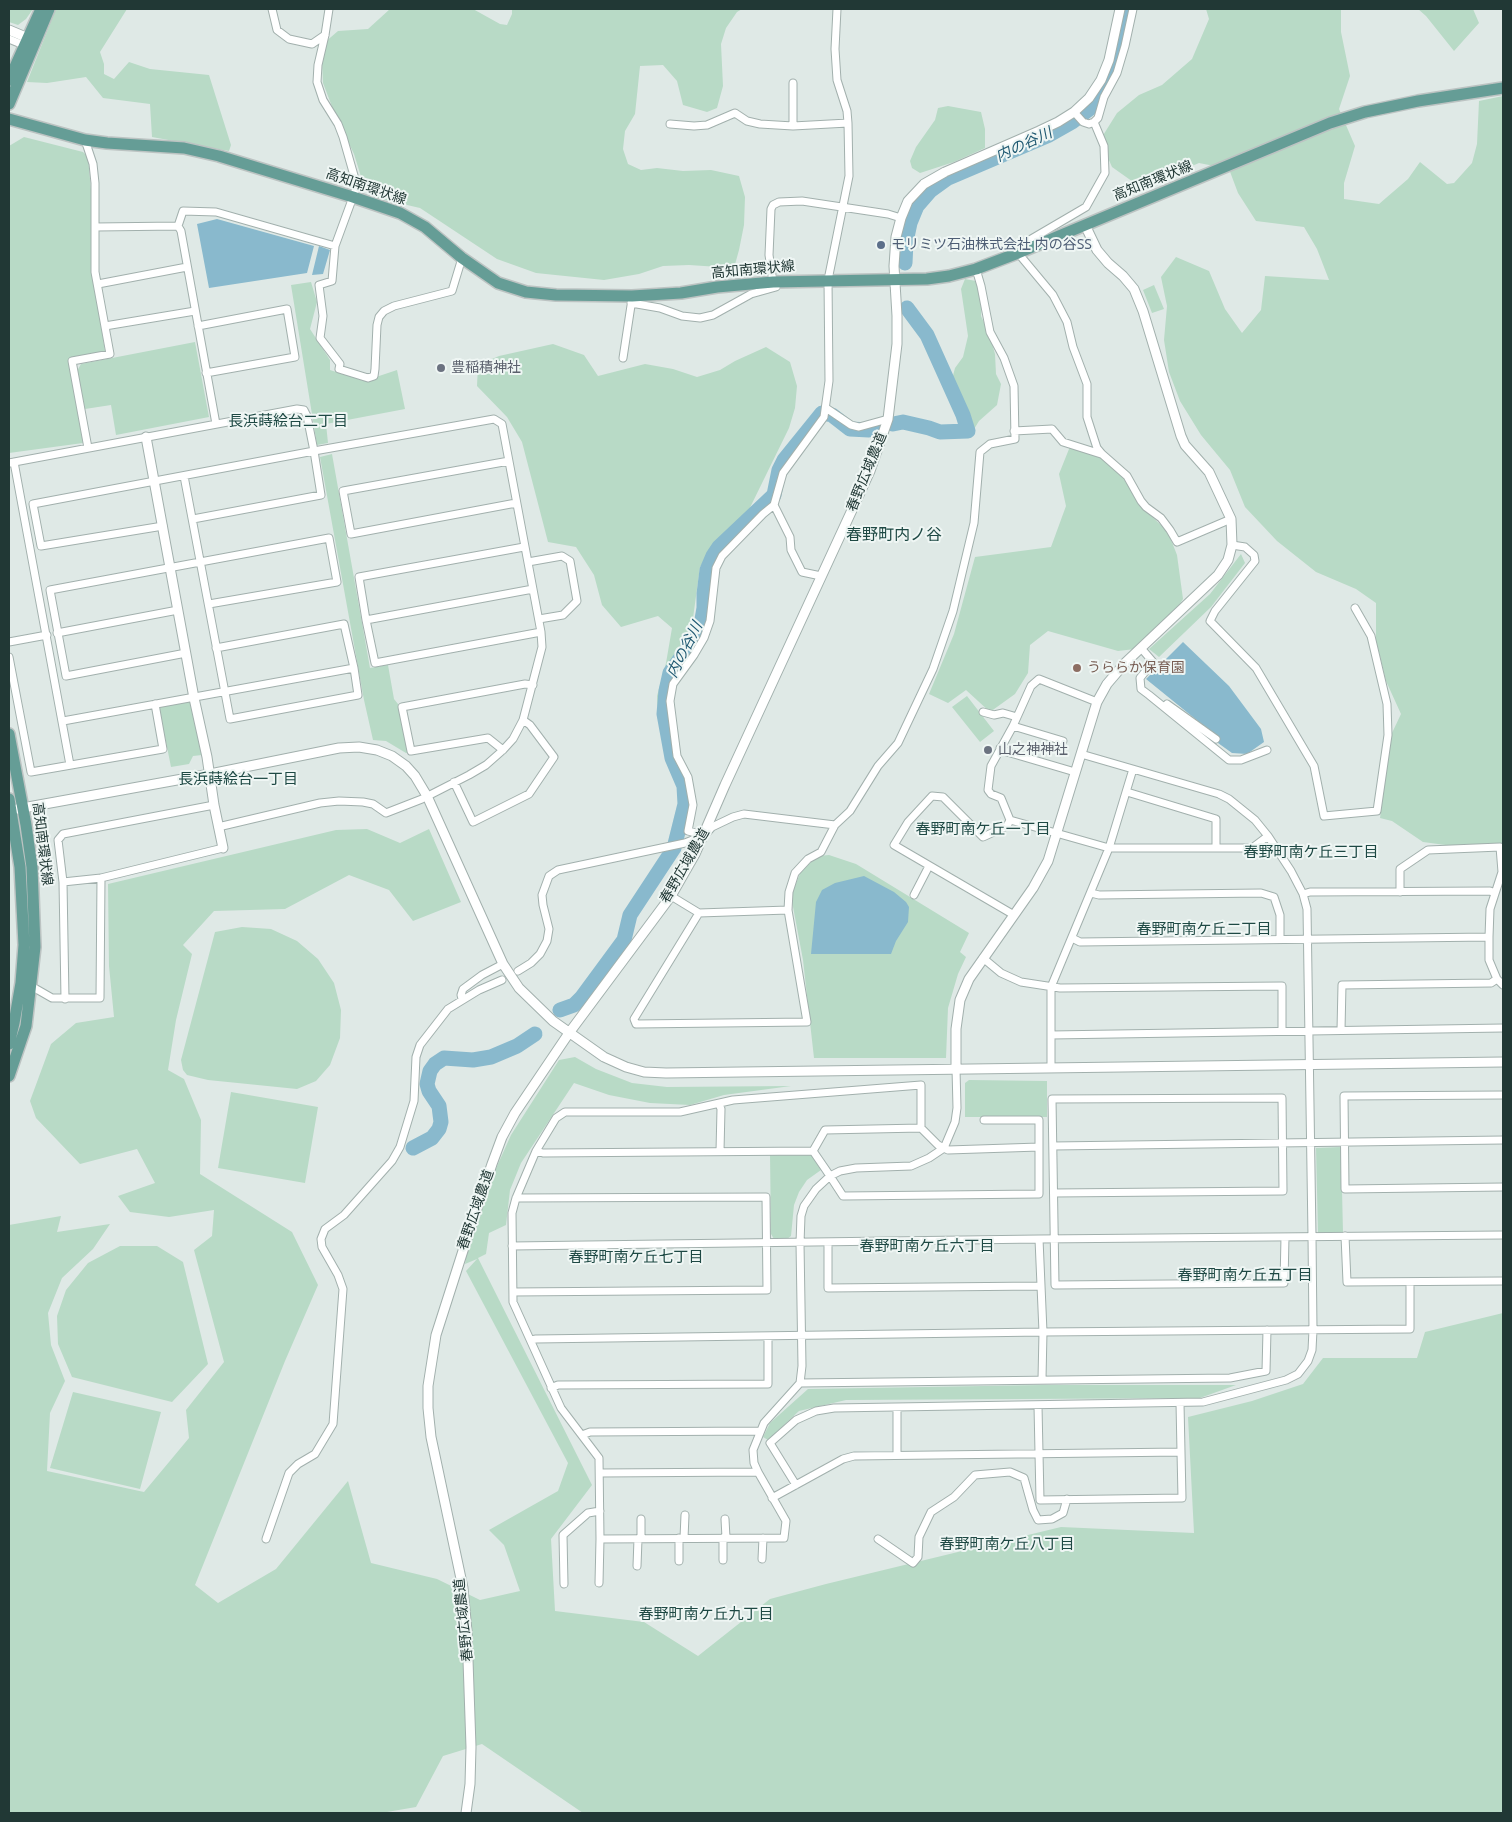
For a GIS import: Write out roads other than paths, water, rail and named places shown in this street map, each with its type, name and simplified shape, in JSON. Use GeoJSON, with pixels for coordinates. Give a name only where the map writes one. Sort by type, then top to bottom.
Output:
{"type":"FeatureCollection","features":[{"type":"Feature","properties":{"kind":"main road"},"geometry":{"type":"LineString","coordinates":[[9,104],[41,9]]}},
{"type":"Feature","properties":{"kind":"main road"},"geometry":{"type":"LineString","coordinates":[[9,80],[50,9]]}},
{"type":"Feature","properties":{"kind":"main road","name":"高知南環状線"},"geometry":{"type":"LineString","coordinates":[[9,119],[85,140],[184,148],[219,156],[400,213],[425,227],[462,258],[498,283],[526,292],[632,299],[717,287],[774,282],[895,278],[927,279],[976,269],[1018,254],[1330,123],[1365,112],[1418,100],[1503,88]]}},
{"type":"Feature","properties":{"kind":"main road","name":"高知南環状線"},"geometry":{"type":"LineString","coordinates":[[9,734],[32,867],[35,947],[26,1026],[9,1076]]}},
{"type":"Feature","properties":{"kind":"main road","name":"高知南環状線"},"geometry":{"type":"LineString","coordinates":[[9,807],[20,867],[24,945],[21,983],[9,1044]]}},
{"type":"Feature","properties":{"kind":"street"},"geometry":{"type":"LineString","coordinates":[[272,9],[277,30],[289,39],[312,44],[325,35]]}},
{"type":"Feature","properties":{"kind":"street"},"geometry":{"type":"LineString","coordinates":[[328,9],[325,35],[318,65],[317,82],[323,100],[338,124],[358,186],[335,246],[332,281],[319,285],[323,316],[320,338],[340,364],[339,369],[368,378],[374,376],[379,317],[384,311],[394,306],[452,292],[462,258]]}},
{"type":"Feature","properties":{"kind":"street"},"geometry":{"type":"LineString","coordinates":[[705,835],[688,831],[693,805],[688,777],[677,756],[670,701],[673,684],[704,638],[710,621],[716,568],[722,556],[774,505],[783,472],[825,412],[829,381],[828,280],[849,176],[847,111],[837,80],[835,48],[837,9]]}},
{"type":"Feature","properties":{"kind":"street","name":"春野広域農道"},"geometry":{"type":"LineString","coordinates":[[466,1813],[470,1784],[471,1747],[467,1631],[463,1588],[431,1437],[428,1386],[436,1335],[468,1232],[502,1138],[515,1112],[569,1032],[671,896],[705,835],[725,785],[870,471],[888,418],[897,344],[896,237],[908,201],[924,184],[945,172],[1075,113],[1089,98],[1101,80],[1109,60],[1120,9]]}},
{"type":"Feature","properties":{"kind":"street"},"geometry":{"type":"LineString","coordinates":[[1075,113],[1082,122],[1088,124],[1098,118],[1104,97],[1117,73],[1126,46],[1132,9]]}},
{"type":"Feature","properties":{"kind":"street"},"geometry":{"type":"LineString","coordinates":[[9,30],[29,44]]}},
{"type":"Feature","properties":{"kind":"street"},"geometry":{"type":"LineString","coordinates":[[9,39],[29,44]]}},
{"type":"Feature","properties":{"kind":"street"},"geometry":{"type":"LineString","coordinates":[[793,83],[793,126]]}},
{"type":"Feature","properties":{"kind":"street"},"geometry":{"type":"LineString","coordinates":[[670,124],[707,125],[735,114],[747,121],[793,126],[848,123]]}},
{"type":"Feature","properties":{"kind":"street"},"geometry":{"type":"LineString","coordinates":[[1094,122],[1104,146],[1106,164],[1105,174],[1091,199],[1081,211],[1016,248],[1018,254],[1052,295],[1067,322],[1073,346],[1087,384],[1087,417],[1097,448],[1127,476],[1141,501],[1161,518],[1177,542],[1231,520]]}},
{"type":"Feature","properties":{"kind":"street"},"geometry":{"type":"LineString","coordinates":[[85,140],[93,164],[95,183],[95,272],[110,354],[72,361],[88,448]]}},
{"type":"Feature","properties":{"kind":"street"},"geometry":{"type":"LineString","coordinates":[[623,358],[632,299],[682,316],[700,318],[713,315],[751,294],[776,287],[769,255],[771,209],[773,205],[779,202],[802,201],[888,214],[901,218]]}},
{"type":"Feature","properties":{"kind":"street"},"geometry":{"type":"LineString","coordinates":[[216,424],[181,231],[178,226],[183,211],[216,212],[335,246]]}},
{"type":"Feature","properties":{"kind":"street"},"geometry":{"type":"LineString","coordinates":[[600,1539],[784,1538],[786,1521],[758,1472],[754,1463],[753,1450],[764,1423],[800,1383],[802,1336],[800,1243],[801,1216],[804,1206],[816,1189],[830,1176],[856,1168],[911,1166],[929,1158],[944,1148],[955,1122],[957,1108],[956,1029],[960,1000],[969,979],[1033,888],[1048,861],[1097,702],[1107,684],[1141,648],[1218,575],[1228,560],[1232,545],[1231,520],[1209,472],[1185,445],[1181,436],[1143,311],[1134,289],[1097,250],[1085,225]]}},
{"type":"Feature","properties":{"kind":"street"},"geometry":{"type":"LineString","coordinates":[[96,227],[178,226]]}},
{"type":"Feature","properties":{"kind":"street"},"geometry":{"type":"LineString","coordinates":[[98,284],[187,267]]}},
{"type":"Feature","properties":{"kind":"street"},"geometry":{"type":"LineString","coordinates":[[699,912],[634,1019],[636,1024],[807,1022],[788,910],[789,892],[795,873],[808,859],[821,852],[835,825],[850,811],[878,766],[898,743],[933,669],[953,611],[974,523],[980,452],[990,444],[1014,439],[1014,386],[1004,358],[990,332],[982,286],[976,269]]}},
{"type":"Feature","properties":{"kind":"street"},"geometry":{"type":"LineString","coordinates":[[198,326],[287,309],[294,357],[206,373]]}},
{"type":"Feature","properties":{"kind":"street"},"geometry":{"type":"LineString","coordinates":[[105,326],[195,311]]}},
{"type":"Feature","properties":{"kind":"street"},"geometry":{"type":"LineString","coordinates":[[70,765],[63,720],[11,463],[298,409],[304,410],[314,451],[321,496],[193,519]]}},
{"type":"Feature","properties":{"kind":"street"},"geometry":{"type":"LineString","coordinates":[[825,412],[859,427],[888,418]]}},
{"type":"Feature","properties":{"kind":"street"},"geometry":{"type":"LineString","coordinates":[[163,526],[41,546],[33,504],[494,419],[502,424],[542,647],[523,720],[513,739],[486,765],[427,796],[386,814],[373,804],[339,801],[320,803],[218,827]]}},
{"type":"Feature","properties":{"kind":"street"},"geometry":{"type":"LineString","coordinates":[[1014,431],[1052,429],[1063,442],[1102,454]]}},
{"type":"Feature","properties":{"kind":"street"},"geometry":{"type":"LineString","coordinates":[[63,882],[100,878],[223,848],[146,437]]}},
{"type":"Feature","properties":{"kind":"street"},"geometry":{"type":"LineString","coordinates":[[509,461],[343,491],[351,534],[516,503]]}},
{"type":"Feature","properties":{"kind":"street"},"geometry":{"type":"LineString","coordinates":[[184,476],[224,692],[230,719],[358,695],[344,624],[216,648]]}},
{"type":"Feature","properties":{"kind":"street"},"geometry":{"type":"LineString","coordinates":[[774,505],[790,537],[792,550],[802,572],[821,576]]}},
{"type":"Feature","properties":{"kind":"street"},"geometry":{"type":"LineString","coordinates":[[186,653],[66,676],[50,590],[329,538],[337,582],[209,604]]}},
{"type":"Feature","properties":{"kind":"street"},"geometry":{"type":"LineString","coordinates":[[1232,545],[1245,547],[1254,555],[1255,560],[1215,610],[1210,622],[1256,668],[1314,766],[1324,816],[1377,811],[1388,735],[1386,704],[1371,636],[1355,608]]}},
{"type":"Feature","properties":{"kind":"street"},"geometry":{"type":"LineString","coordinates":[[524,547],[359,577],[366,620],[375,663],[540,632]]}},
{"type":"Feature","properties":{"kind":"street"},"geometry":{"type":"LineString","coordinates":[[528,562],[562,556],[570,561],[577,601],[563,615],[538,619]]}},
{"type":"Feature","properties":{"kind":"street"},"geometry":{"type":"LineString","coordinates":[[366,620],[533,589]]}},
{"type":"Feature","properties":{"kind":"street"},"geometry":{"type":"LineString","coordinates":[[58,633],[178,610]]}},
{"type":"Feature","properties":{"kind":"street"},"geometry":{"type":"LineString","coordinates":[[9,642],[46,634]]}},
{"type":"Feature","properties":{"kind":"street"},"geometry":{"type":"LineString","coordinates":[[1141,648],[1153,662],[1140,678],[1142,689],[1148,695],[1229,760],[1241,760],[1266,750]]}},
{"type":"Feature","properties":{"kind":"street"},"geometry":{"type":"LineString","coordinates":[[9,657],[31,772],[163,749],[155,704]]}},
{"type":"Feature","properties":{"kind":"street"},"geometry":{"type":"LineString","coordinates":[[63,720],[354,668]]}},
{"type":"Feature","properties":{"kind":"street"},"geometry":{"type":"LineString","coordinates":[[1014,915],[894,845],[908,822],[932,796],[943,797],[983,837],[1008,826],[1010,820],[1001,798],[991,794],[988,790],[991,766],[1017,718],[1031,686],[1039,679],[1097,702]]}},
{"type":"Feature","properties":{"kind":"street"},"geometry":{"type":"LineString","coordinates":[[503,750],[488,738],[411,751],[402,707],[525,684],[533,685]]}},
{"type":"Feature","properties":{"kind":"street"},"geometry":{"type":"LineString","coordinates":[[1148,695],[1151,693],[1216,739]]}},
{"type":"Feature","properties":{"kind":"street"},"geometry":{"type":"LineString","coordinates":[[983,712],[994,715],[1003,713],[1017,718]]}},
{"type":"Feature","properties":{"kind":"street"},"geometry":{"type":"LineString","coordinates":[[454,782],[473,822],[529,794],[554,757],[530,725],[523,720]]}},
{"type":"Feature","properties":{"kind":"street"},"geometry":{"type":"LineString","coordinates":[[1012,726],[1063,741]]}},
{"type":"Feature","properties":{"kind":"street"},"geometry":{"type":"LineString","coordinates":[[9,807],[23,808],[339,748],[359,747],[377,750],[392,756],[406,766],[415,776],[427,796],[504,964],[519,988],[530,1001],[553,1021],[604,1057],[626,1067],[644,1072],[1503,1062]]}},
{"type":"Feature","properties":{"kind":"street"},"geometry":{"type":"LineString","coordinates":[[1000,748],[1007,752],[1075,772]]}},
{"type":"Feature","properties":{"kind":"street"},"geometry":{"type":"LineString","coordinates":[[796,1486],[770,1443],[796,1420],[816,1411],[834,1408],[1038,1406],[1180,1403],[1215,1400],[1286,1380],[1298,1374],[1308,1361],[1312,1350],[1313,1330],[1312,1236],[1308,939],[1307,909],[1303,894],[1291,871],[1268,836],[1243,809],[1219,794],[1081,754]]}},
{"type":"Feature","properties":{"kind":"street"},"geometry":{"type":"LineString","coordinates":[[1051,1067],[1051,987],[1109,848],[1133,769]]}},
{"type":"Feature","properties":{"kind":"street"},"geometry":{"type":"LineString","coordinates":[[1127,792],[1216,819],[1216,848]]}},
{"type":"Feature","properties":{"kind":"street"},"geometry":{"type":"LineString","coordinates":[[65,999],[63,882],[58,840],[63,834],[214,805]]}},
{"type":"Feature","properties":{"kind":"street"},"geometry":{"type":"LineString","coordinates":[[518,970],[532,962],[540,954],[547,941],[549,929],[542,896],[549,876],[558,870],[684,843],[705,835],[712,828],[733,817],[744,814],[835,825]]}},
{"type":"Feature","properties":{"kind":"street"},"geometry":{"type":"LineString","coordinates":[[1010,820],[1109,848],[1252,848],[1268,836]]}},
{"type":"Feature","properties":{"kind":"street"},"geometry":{"type":"LineString","coordinates":[[1400,892],[1400,868],[1428,850],[1500,847],[1502,872],[1490,909],[1489,960],[1497,979],[1503,985]]}},
{"type":"Feature","properties":{"kind":"street"},"geometry":{"type":"LineString","coordinates":[[914,895],[929,866]]}},
{"type":"Feature","properties":{"kind":"street"},"geometry":{"type":"LineString","coordinates":[[31,986],[52,998],[100,998],[100,878]]}},
{"type":"Feature","properties":{"kind":"street"},"geometry":{"type":"LineString","coordinates":[[1303,894],[1310,892],[1490,891],[1495,893]]}},
{"type":"Feature","properties":{"kind":"street"},"geometry":{"type":"LineString","coordinates":[[1091,893],[1108,895],[1261,893],[1274,897],[1280,915],[1280,939]]}},
{"type":"Feature","properties":{"kind":"street"},"geometry":{"type":"LineString","coordinates":[[671,896],[699,912],[788,910]]}},
{"type":"Feature","properties":{"kind":"street"},"geometry":{"type":"LineString","coordinates":[[1072,938],[1080,942],[1489,937]]}},
{"type":"Feature","properties":{"kind":"street"},"geometry":{"type":"LineString","coordinates":[[983,958],[1000,973],[1014,979],[1051,987],[1282,986],[1282,1031]]}},
{"type":"Feature","properties":{"kind":"street"},"geometry":{"type":"LineString","coordinates":[[462,999],[463,989],[482,974],[504,964]]}},
{"type":"Feature","properties":{"kind":"street"},"geometry":{"type":"LineString","coordinates":[[1341,1030],[1342,985],[1491,982],[1497,979]]}},
{"type":"Feature","properties":{"kind":"street"},"geometry":{"type":"LineString","coordinates":[[266,1539],[289,1473],[298,1464],[315,1454],[333,1424],[343,1289],[338,1275],[322,1247],[321,1239],[325,1230],[344,1215],[392,1161],[400,1147],[414,1101],[416,1057],[420,1045],[448,1009],[462,999],[502,980]]}},
{"type":"Feature","properties":{"kind":"street"},"geometry":{"type":"LineString","coordinates":[[1051,1035],[1503,1028]]}},
{"type":"Feature","properties":{"kind":"street"},"geometry":{"type":"LineString","coordinates":[[599,1583],[599,1458],[561,1408],[513,1302],[512,1213],[516,1198],[536,1151],[556,1118],[565,1112],[680,1112],[733,1100],[921,1085],[921,1128],[938,1145],[948,1150],[1038,1147]]}},
{"type":"Feature","properties":{"kind":"street"},"geometry":{"type":"LineString","coordinates":[[1503,1094],[1344,1096],[1345,1188],[1503,1187]]}},
{"type":"Feature","properties":{"kind":"street"},"geometry":{"type":"LineString","coordinates":[[1054,1193],[1283,1191],[1282,1098],[1052,1099],[1055,1285],[1284,1283],[1285,1237]]}},
{"type":"Feature","properties":{"kind":"street"},"geometry":{"type":"LineString","coordinates":[[719,1104],[721,1109],[720,1151]]}},
{"type":"Feature","properties":{"kind":"street"},"geometry":{"type":"LineString","coordinates":[[813,1151],[843,1196],[1039,1194],[1039,1120],[984,1120]]}},
{"type":"Feature","properties":{"kind":"street"},"geometry":{"type":"LineString","coordinates":[[813,1151],[825,1130],[921,1128]]}},
{"type":"Feature","properties":{"kind":"street"},"geometry":{"type":"LineString","coordinates":[[1052,1146],[1503,1140]]}},
{"type":"Feature","properties":{"kind":"street"},"geometry":{"type":"LineString","coordinates":[[536,1151],[543,1153],[813,1151]]}},
{"type":"Feature","properties":{"kind":"street"},"geometry":{"type":"LineString","coordinates":[[513,1292],[767,1290],[766,1198],[516,1198]]}},
{"type":"Feature","properties":{"kind":"street"},"geometry":{"type":"LineString","coordinates":[[512,1246],[1503,1234]]}},
{"type":"Feature","properties":{"kind":"street"},"geometry":{"type":"LineString","coordinates":[[1345,1236],[1346,1282],[1503,1281]]}},
{"type":"Feature","properties":{"kind":"street"},"geometry":{"type":"LineString","coordinates":[[1039,1240],[1042,1379]]}},
{"type":"Feature","properties":{"kind":"street"},"geometry":{"type":"LineString","coordinates":[[828,1243],[828,1288],[1040,1286]]}},
{"type":"Feature","properties":{"kind":"street"},"geometry":{"type":"LineString","coordinates":[[531,1340],[1042,1332],[1410,1329],[1410,1282]]}},
{"type":"Feature","properties":{"kind":"street"},"geometry":{"type":"LineString","coordinates":[[800,1383],[1230,1378],[1266,1371],[1267,1330]]}},
{"type":"Feature","properties":{"kind":"street"},"geometry":{"type":"LineString","coordinates":[[551,1388],[558,1385],[768,1384],[768,1336]]}},
{"type":"Feature","properties":{"kind":"street"},"geometry":{"type":"LineString","coordinates":[[1038,1406],[1040,1500],[1182,1498],[1180,1403]]}},
{"type":"Feature","properties":{"kind":"street"},"geometry":{"type":"LineString","coordinates":[[897,1454],[898,1407]]}},
{"type":"Feature","properties":{"kind":"street"},"geometry":{"type":"LineString","coordinates":[[582,1435],[590,1432],[760,1431]]}},
{"type":"Feature","properties":{"kind":"street"},"geometry":{"type":"LineString","coordinates":[[772,1498],[843,1459],[854,1456],[1181,1452]]}},
{"type":"Feature","properties":{"kind":"street"},"geometry":{"type":"LineString","coordinates":[[600,1473],[758,1472]]}},
{"type":"Feature","properties":{"kind":"street"},"geometry":{"type":"LineString","coordinates":[[878,1539],[913,1563],[918,1557],[919,1537],[931,1512],[954,1497],[975,1476],[1010,1472],[1024,1478],[1033,1510],[1038,1520],[1052,1519],[1063,1513],[1067,1499]]}},
{"type":"Feature","properties":{"kind":"street"},"geometry":{"type":"LineString","coordinates":[[564,1584],[563,1535],[588,1513],[600,1511]]}},
{"type":"Feature","properties":{"kind":"street"},"geometry":{"type":"LineString","coordinates":[[679,1561],[685,1515]]}},
{"type":"Feature","properties":{"kind":"street"},"geometry":{"type":"LineString","coordinates":[[638,1566],[641,1519]]}},
{"type":"Feature","properties":{"kind":"street"},"geometry":{"type":"LineString","coordinates":[[722,1560],[725,1520]]}},
{"type":"Feature","properties":{"kind":"street"},"geometry":{"type":"LineString","coordinates":[[762,1559],[764,1538]]}},
{"type":"Feature","properties":{"kind":"water"},"geometry":{"type":"Polygon","coordinates":[[[217,219],[314,246],[307,273],[209,288],[197,224],[217,219]]]}},
{"type":"Feature","properties":{"kind":"water"},"geometry":{"type":"Polygon","coordinates":[[[319,246],[330,250],[323,274],[312,275],[319,246]]]}},
{"type":"Feature","properties":{"kind":"water"},"geometry":{"type":"Polygon","coordinates":[[[1183,642],[1229,686],[1261,729],[1264,742],[1247,754],[1232,753],[1218,743],[1220,739],[1146,679],[1183,642]]]}},
{"type":"Feature","properties":{"kind":"water"},"geometry":{"type":"Polygon","coordinates":[[[864,876],[894,892],[909,907],[908,922],[896,941],[891,954],[811,954],[816,902],[822,890],[835,883],[864,876]]]}},
{"type":"Feature","properties":{"kind":"waterway","name":"内の谷川"},"geometry":{"type":"LineString","coordinates":[[905,263],[906,242],[910,223],[917,206],[930,191],[948,178],[1049,135],[1072,122],[1092,107],[1107,83],[1117,59],[1127,9]]}},
{"type":"Feature","properties":{"kind":"waterway","name":"内の谷川"},"geometry":{"type":"LineString","coordinates":[[893,424],[903,422],[940,432],[968,431],[963,415],[927,335],[907,308]]}},
{"type":"Feature","properties":{"kind":"waterway","name":"内の谷川"},"geometry":{"type":"LineString","coordinates":[[560,1010],[574,1005],[582,997],[624,940],[630,915],[674,848],[685,804],[684,786],[672,758],[664,714],[666,691],[670,673],[693,641],[701,625],[707,570],[713,556],[719,547],[774,495],[779,470],[784,460],[822,413],[832,415],[850,429],[869,430],[883,425]]}},
{"type":"Feature","properties":{"kind":"waterway","name":"内の谷川"},"geometry":{"type":"LineString","coordinates":[[413,1148],[432,1138],[439,1129],[441,1122],[439,1106],[429,1091],[427,1084],[430,1071],[435,1064],[444,1058],[473,1060],[491,1057],[517,1046],[535,1034]]}},
{"type":"Feature","properties":{"kind":"place","name":"モリミツ石油株式会社 内の谷SS"},"geometry":{"type":"Point","coordinates":[881,245]}},
{"type":"Feature","properties":{"kind":"place","name":"豊稲積神社"},"geometry":{"type":"Point","coordinates":[441,368]}},
{"type":"Feature","properties":{"kind":"place","name":"うららか保育園"},"geometry":{"type":"Point","coordinates":[1077,668]}},
{"type":"Feature","properties":{"kind":"place","name":"山之神神社"},"geometry":{"type":"Point","coordinates":[988,750]}},
{"type":"Feature","properties":{"kind":"district","name":"長浜蒔絵台二丁目"},"geometry":{"type":"Point","coordinates":[288,422]}},
{"type":"Feature","properties":{"kind":"district","name":"春野町内ノ谷"},"geometry":{"type":"Point","coordinates":[894,535]}},
{"type":"Feature","properties":{"kind":"district","name":"長浜蒔絵台一丁目"},"geometry":{"type":"Point","coordinates":[238,780]}},
{"type":"Feature","properties":{"kind":"district","name":"春野町南ケ丘一丁目"},"geometry":{"type":"Point","coordinates":[983,830]}},
{"type":"Feature","properties":{"kind":"district","name":"春野町南ケ丘三丁目"},"geometry":{"type":"Point","coordinates":[1311,853]}},
{"type":"Feature","properties":{"kind":"district","name":"春野町南ケ丘二丁目"},"geometry":{"type":"Point","coordinates":[1204,930]}},
{"type":"Feature","properties":{"kind":"district","name":"春野町南ケ丘六丁目"},"geometry":{"type":"Point","coordinates":[927,1247]}},
{"type":"Feature","properties":{"kind":"district","name":"春野町南ケ丘七丁目"},"geometry":{"type":"Point","coordinates":[636,1258]}},
{"type":"Feature","properties":{"kind":"district","name":"春野町南ケ丘五丁目"},"geometry":{"type":"Point","coordinates":[1245,1276]}},
{"type":"Feature","properties":{"kind":"district","name":"春野町南ケ丘八丁目"},"geometry":{"type":"Point","coordinates":[1007,1545]}},
{"type":"Feature","properties":{"kind":"district","name":"春野町南ケ丘九丁目"},"geometry":{"type":"Point","coordinates":[706,1615]}}]}
